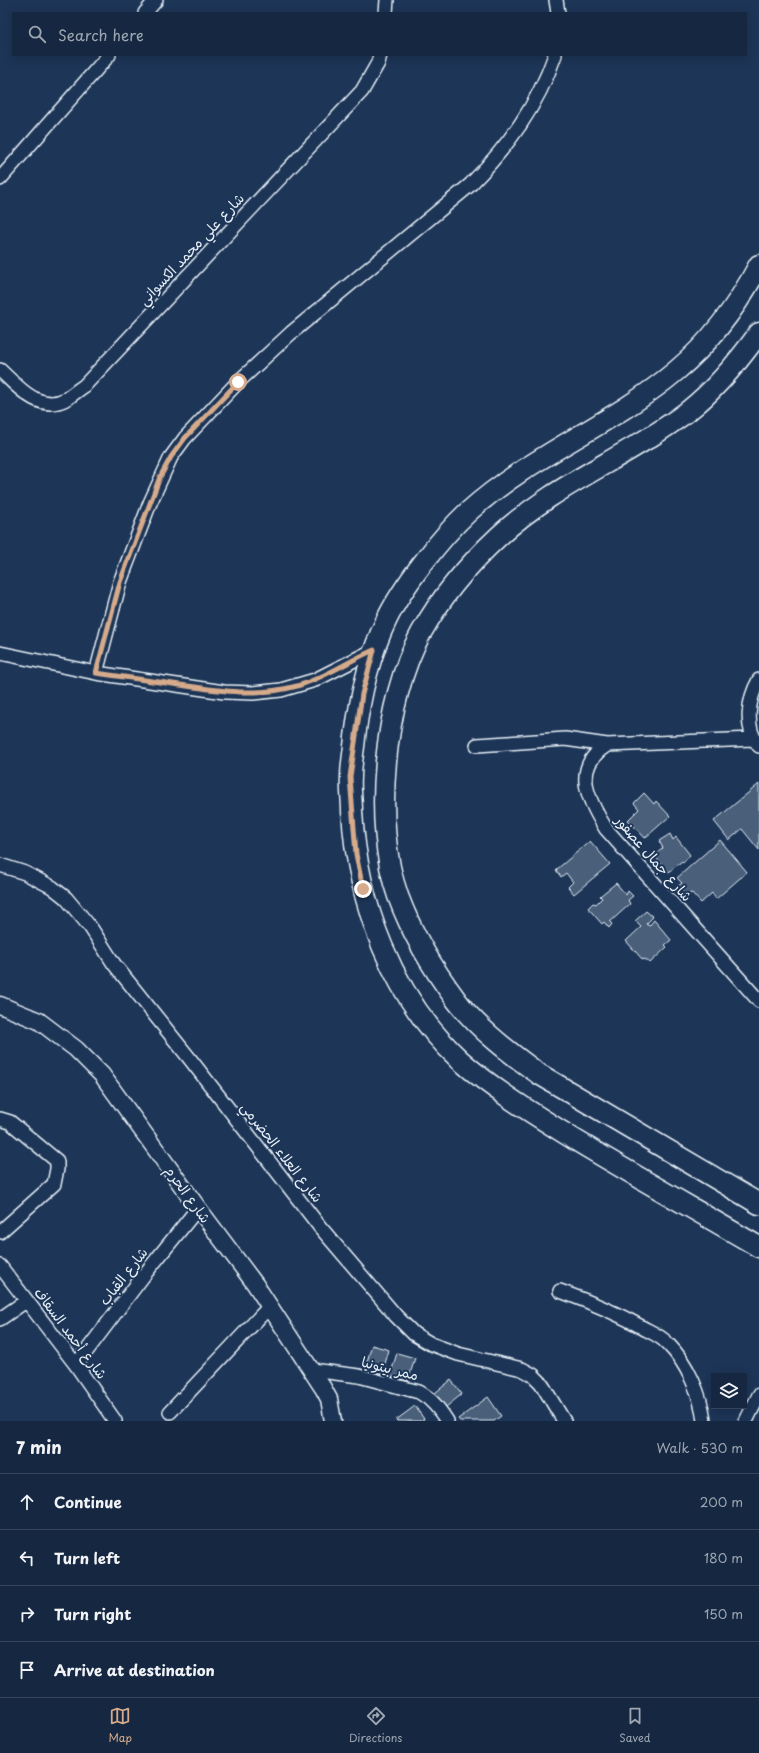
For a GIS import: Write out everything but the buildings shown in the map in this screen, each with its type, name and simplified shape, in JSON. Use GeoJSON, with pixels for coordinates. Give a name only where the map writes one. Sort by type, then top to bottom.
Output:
{"type":"FeatureCollection","features":[{"type":"Feature","properties":{"kind":"main road"},"geometry":{"type":"LineString","coordinates":[[759,265],[736,304],[713,335],[678,370],[617,413],[516,473],[470,510],[451,528],[406,588],[388,618],[374,650],[362,694],[350,777],[356,854],[363,889],[377,931],[392,965],[410,1001],[427,1023],[458,1058],[482,1079],[508,1098],[591,1149],[759,1247]]}},
{"type":"Feature","properties":{"kind":"main road"},"geometry":{"type":"LineString","coordinates":[[759,333],[717,385],[687,412],[534,509],[501,535],[465,570],[436,609],[420,634],[408,662],[399,689],[390,731],[384,810],[390,863],[398,894],[410,923],[427,957],[458,1002],[473,1019],[514,1056],[539,1074],[759,1204]]}},
{"type":"Feature","properties":{"kind":"street"},"geometry":{"type":"LineString","coordinates":[[146,12],[156,0]]}},
{"type":"Feature","properties":{"kind":"street"},"geometry":{"type":"LineString","coordinates":[[386,12],[387,0]]}},
{"type":"Feature","properties":{"kind":"street"},"geometry":{"type":"LineString","coordinates":[[556,0],[558,12]]}},
{"type":"Feature","properties":{"kind":"street"},"geometry":{"type":"LineString","coordinates":[[0,179],[108,56]]}},
{"type":"Feature","properties":{"kind":"street","name":"شارع علي محمد الكسواني"},"geometry":{"type":"LineString","coordinates":[[0,370],[28,396],[43,402],[49,403],[65,399],[84,386],[362,91],[378,63],[380,56]]}},
{"type":"Feature","properties":{"kind":"street"},"geometry":{"type":"LineString","coordinates":[[96,673],[120,582],[150,503],[171,457],[185,438],[238,382],[285,339],[470,186],[495,160],[524,119],[547,78],[555,56]]}},
{"type":"Feature","properties":{"kind":"street"},"geometry":{"type":"LineString","coordinates":[[0,653],[96,673],[224,692],[253,693],[298,686],[315,680],[374,650]]}},
{"type":"Feature","properties":{"kind":"street"},"geometry":{"type":"LineString","coordinates":[[477,745],[565,739],[607,745],[756,742],[749,715],[752,694],[759,680]]}},
{"type":"Feature","properties":{"kind":"street","name":"شارع جمال عصفور"},"geometry":{"type":"LineString","coordinates":[[607,745],[598,751],[591,759],[586,771],[587,792],[597,814],[616,841],[759,1000]]}},
{"type":"Feature","properties":{"kind":"street","name":"شارع العلاء الحضرمي"},"geometry":{"type":"LineString","coordinates":[[0,865],[25,873],[52,887],[66,898],[84,919],[114,964],[190,1059],[320,1227],[396,1316],[414,1334],[431,1344],[458,1354],[522,1369],[533,1375],[541,1383],[564,1421]]}},
{"type":"Feature","properties":{"kind":"street","name":"شارع الحرم"},"geometry":{"type":"LineString","coordinates":[[0,1005],[39,1021],[76,1049],[102,1075],[270,1306],[329,1399],[333,1421]]}},
{"type":"Feature","properties":{"kind":"street"},"geometry":{"type":"LineString","coordinates":[[0,1119],[10,1122],[57,1161],[58,1169],[54,1184],[0,1232]]}},
{"type":"Feature","properties":{"kind":"street","name":"شارع القباب"},"geometry":{"type":"LineString","coordinates":[[76,1365],[144,1275],[198,1208]]}},
{"type":"Feature","properties":{"kind":"street","name":"شارع أحمد السقاف"},"geometry":{"type":"LineString","coordinates":[[0,1266],[76,1365],[115,1421]]}},
{"type":"Feature","properties":{"kind":"street"},"geometry":{"type":"LineString","coordinates":[[560,1291],[600,1306],[636,1324],[667,1343],[678,1356],[690,1375],[700,1401],[704,1421]]}},
{"type":"Feature","properties":{"kind":"street"},"geometry":{"type":"LineString","coordinates":[[0,1319],[26,1301]]}},
{"type":"Feature","properties":{"kind":"street"},"geometry":{"type":"LineString","coordinates":[[170,1412],[270,1306]]}},
{"type":"Feature","properties":{"kind":"street","name":"ممر بيتونيا"},"geometry":{"type":"LineString","coordinates":[[312,1370],[359,1376],[420,1392],[427,1396],[436,1405],[447,1421]]}},
{"type":"Feature","properties":{"kind":"street"},"geometry":{"type":"LineString","coordinates":[[746,1421],[759,1395]]}},
{"type":"Feature","properties":{"kind":"route"},"geometry":{"type":"LineString","coordinates":[[238,382],[185,438],[171,457],[160,477],[120,582],[96,673],[224,692],[267,692],[298,686],[315,680],[353,659],[374,650],[362,694],[350,777],[356,854],[363,889]]}}]}
